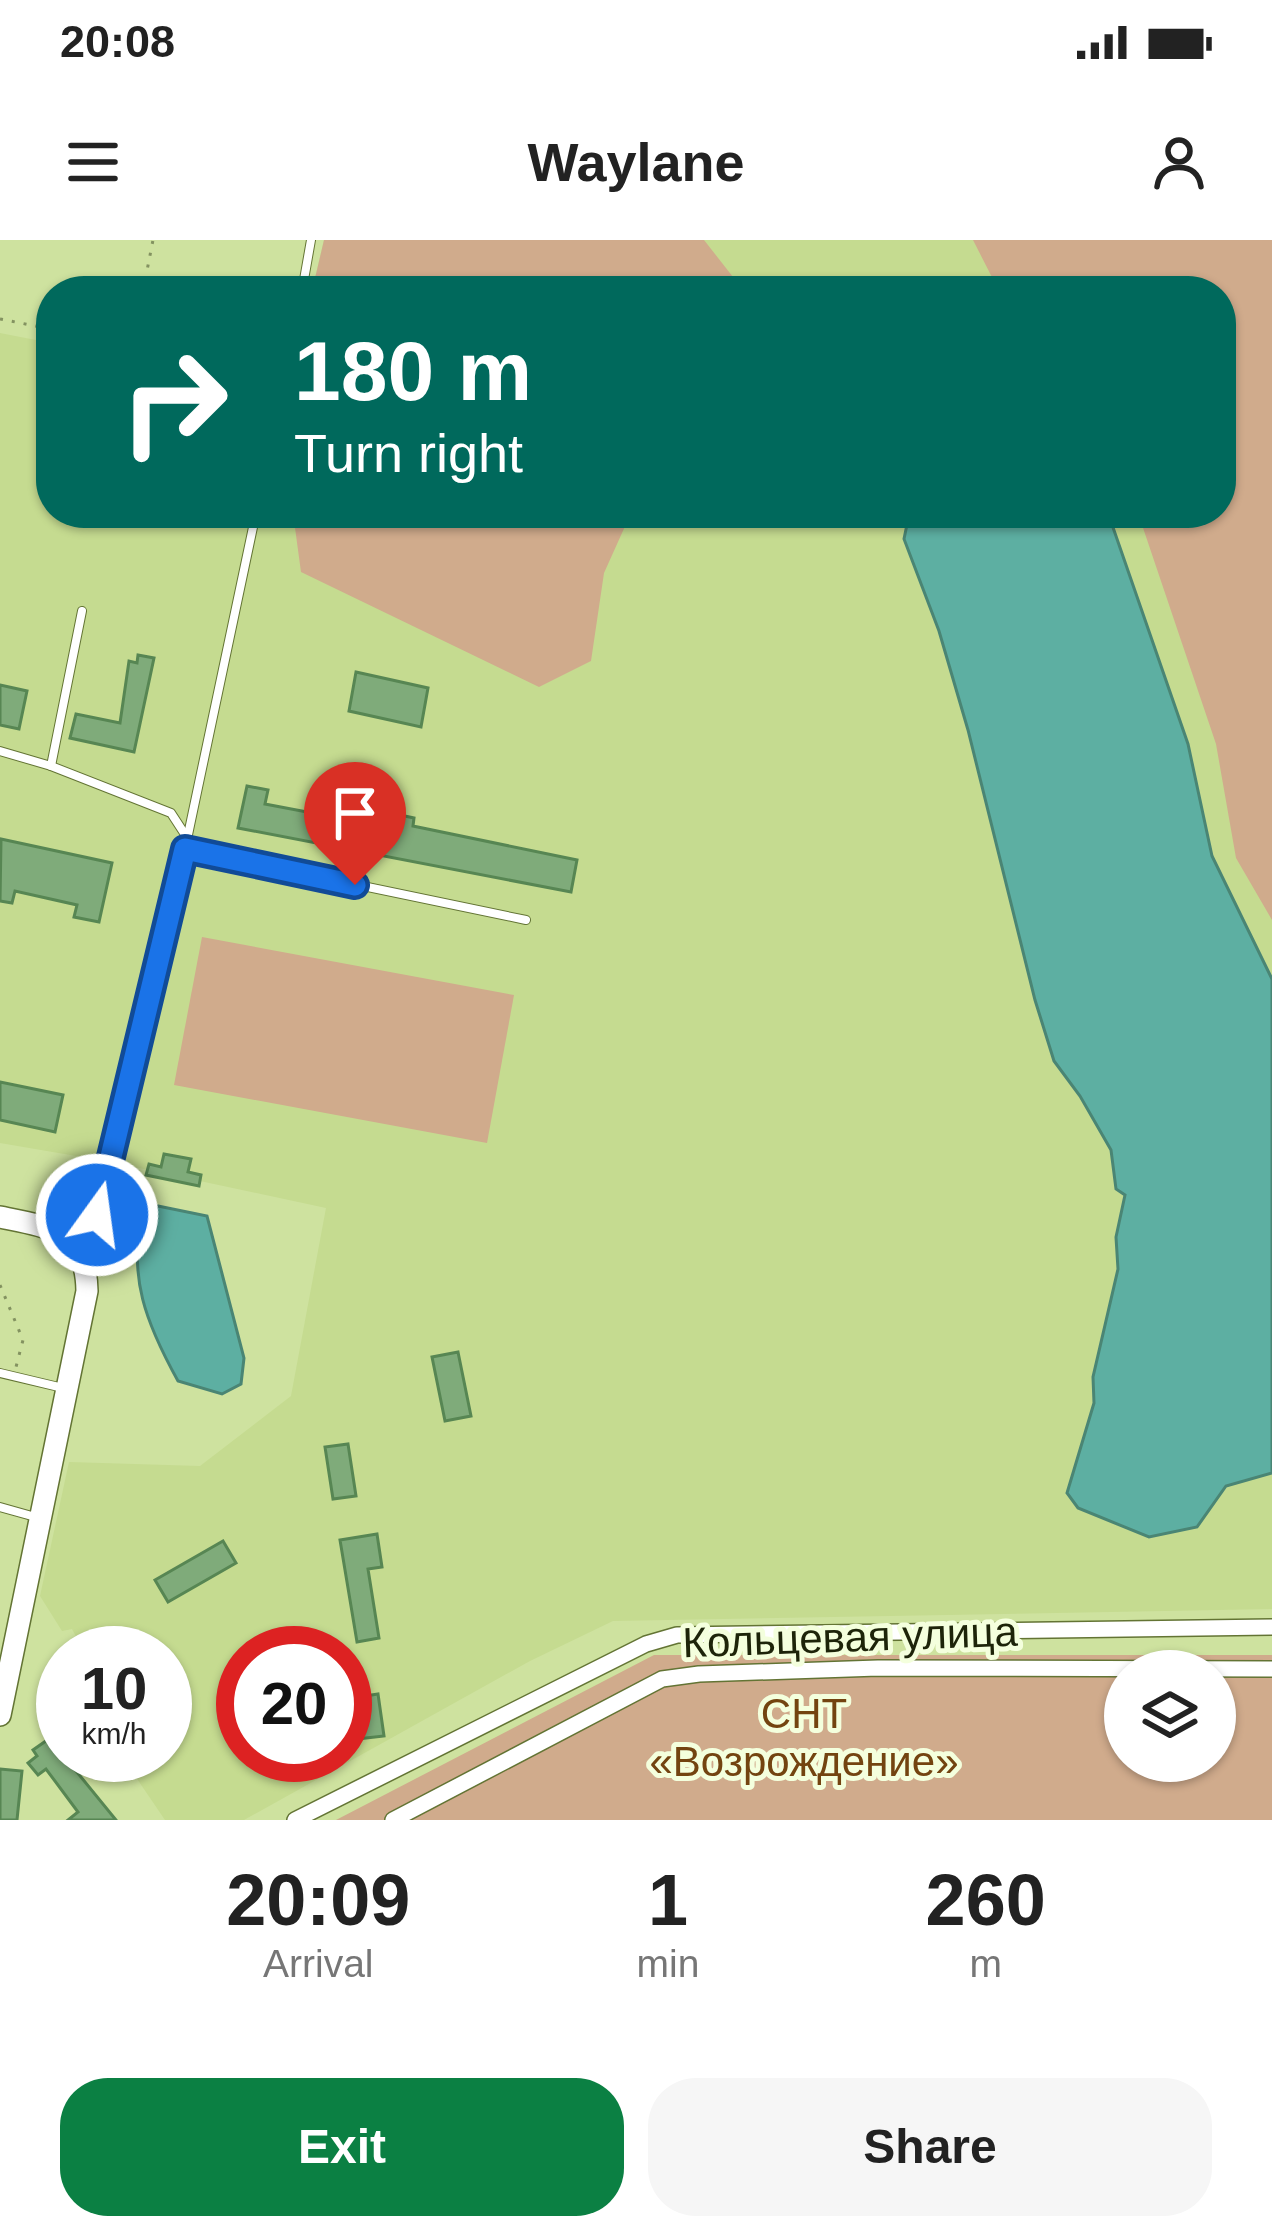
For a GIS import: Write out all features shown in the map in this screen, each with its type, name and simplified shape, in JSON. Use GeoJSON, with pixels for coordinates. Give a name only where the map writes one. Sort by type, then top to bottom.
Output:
{"type":"FeatureCollection","features":[{"type":"Feature","properties":{"kind":"street"},"geometry":{"type":"LineString","coordinates":[[0,1217],[49,1227],[78,1250],[87,1291],[41,1519],[7,1643],[0,1715]]}},
{"type":"Feature","properties":{"kind":"street"},"geometry":{"type":"LineString","coordinates":[[295,1820],[646,1644],[677,1635],[1272,1627]]}},
{"type":"Feature","properties":{"kind":"street","name":"Кольцевая улица"},"geometry":{"type":"LineString","coordinates":[[393,1820],[662,1679],[878,1668],[1272,1669]]}},
{"type":"Feature","properties":{"kind":"lane"},"geometry":{"type":"LineString","coordinates":[[305,276],[311,240]]}},
{"type":"Feature","properties":{"kind":"lane"},"geometry":{"type":"LineString","coordinates":[[97,1215],[185,849],[253,528]]}},
{"type":"Feature","properties":{"kind":"lane"},"geometry":{"type":"LineString","coordinates":[[51,766],[82,610]]}},
{"type":"Feature","properties":{"kind":"lane"},"geometry":{"type":"LineString","coordinates":[[0,751],[171,813],[187,837]]}},
{"type":"Feature","properties":{"kind":"lane"},"geometry":{"type":"LineString","coordinates":[[185,849],[526,920]]}},
{"type":"Feature","properties":{"kind":"lane"},"geometry":{"type":"LineString","coordinates":[[0,1373],[67,1389]]}},
{"type":"Feature","properties":{"kind":"lane"},"geometry":{"type":"LineString","coordinates":[[0,1507],[41,1519]]}},
{"type":"Feature","properties":{"kind":"path"},"geometry":{"type":"LineString","coordinates":[[145,276],[152,240]]}},
{"type":"Feature","properties":{"kind":"path"},"geometry":{"type":"LineString","coordinates":[[0,320],[36,326]]}},
{"type":"Feature","properties":{"kind":"path"},"geometry":{"type":"LineString","coordinates":[[0,1285],[23,1340],[13,1376]]}},
{"type":"Feature","properties":{"kind":"shaded area"},"geometry":{"type":"Polygon","coordinates":[[[324,240],[1272,240],[1272,1609],[613,1621],[372,1749],[372,1626],[216,1626],[216,1782],[312,1782],[244,1820],[165,1820],[139,1782],[192,1782],[192,1626],[59,1626],[40,1596],[69,1462],[200,1466],[291,1396],[326,1208],[0,1143],[0,333],[36,340],[36,528],[1236,528],[1236,276],[316,276],[324,240]]]}},
{"type":"Feature","properties":{"kind":"green space"},"geometry":{"type":"Polygon","coordinates":[[[324,240],[704,240],[732,276],[316,276],[324,240]]]}},
{"type":"Feature","properties":{"kind":"green space"},"geometry":{"type":"Polygon","coordinates":[[[973,240],[1272,240],[1272,920],[1236,858],[1216,744],[1143,528],[1236,528],[1236,276],[991,276],[973,240]]]}},
{"type":"Feature","properties":{"kind":"green space"},"geometry":{"type":"Polygon","coordinates":[[[295,528],[624,528],[604,573],[591,661],[539,687],[301,572],[295,528]]]}},
{"type":"Feature","properties":{"kind":"green space"},"geometry":{"type":"Polygon","coordinates":[[[202,937],[514,995],[487,1143],[174,1085],[202,937]]]}},
{"type":"Feature","properties":{"kind":"green space","name":"СНТ «Возрождение»"},"geometry":{"type":"Polygon","coordinates":[[[654,1655],[1104,1655],[1104,1782],[1236,1782],[1236,1655],[1272,1655],[1272,1820],[336,1820],[654,1655]]]}},
{"type":"Feature","properties":{"kind":"water"},"geometry":{"type":"Polygon","coordinates":[[[906,528],[1113,528],[1188,744],[1212,856],[1272,979],[1272,1473],[1226,1486],[1197,1527],[1149,1537],[1078,1508],[1067,1493],[1094,1403],[1093,1377],[1118,1269],[1116,1237],[1125,1195],[1116,1189],[1111,1150],[1054,1061],[968,730],[939,631],[904,539],[906,528]]]}},
{"type":"Feature","properties":{"kind":"water"},"geometry":{"type":"Polygon","coordinates":[[[158,1206],[207,1216],[244,1358],[241,1384],[222,1394],[178,1381],[149,1319],[137,1257],[144,1211],[158,1206]]]}},
{"type":"Feature","properties":{"kind":"building"},"geometry":{"type":"Polygon","coordinates":[[[138,655],[154,658],[134,752],[70,738],[76,714],[120,723],[129,661],[137,663],[138,655]]]}},
{"type":"Feature","properties":{"kind":"building"},"geometry":{"type":"Polygon","coordinates":[[[356,672],[428,688],[421,727],[349,711],[356,672]]]}},
{"type":"Feature","properties":{"kind":"building"},"geometry":{"type":"Polygon","coordinates":[[[0,685],[27,691],[19,729],[0,725],[0,685]]]}},
{"type":"Feature","properties":{"kind":"building"},"geometry":{"type":"Polygon","coordinates":[[[247,786],[268,790],[265,804],[307,812],[310,798],[353,806],[351,819],[388,827],[391,813],[414,818],[413,826],[577,860],[571,892],[238,828],[247,786]]]}},
{"type":"Feature","properties":{"kind":"building"},"geometry":{"type":"Polygon","coordinates":[[[1,839],[112,863],[99,922],[74,917],[77,905],[15,891],[12,903],[0,901],[1,839]]]}},
{"type":"Feature","properties":{"kind":"building"},"geometry":{"type":"Polygon","coordinates":[[[0,1082],[63,1095],[55,1132],[0,1120],[0,1082]]]}},
{"type":"Feature","properties":{"kind":"building"},"geometry":{"type":"Polygon","coordinates":[[[164,1154],[191,1159],[188,1172],[201,1175],[199,1186],[146,1175],[149,1164],[161,1167],[164,1154]]]}},
{"type":"Feature","properties":{"kind":"building"},"geometry":{"type":"Polygon","coordinates":[[[458,1352],[471,1416],[445,1421],[432,1357],[458,1352]]]}},
{"type":"Feature","properties":{"kind":"building"},"geometry":{"type":"Polygon","coordinates":[[[348,1444],[356,1496],[333,1499],[325,1447],[348,1444]]]}},
{"type":"Feature","properties":{"kind":"building"},"geometry":{"type":"Polygon","coordinates":[[[377,1534],[382,1567],[368,1569],[379,1638],[372,1639],[372,1626],[354,1626],[340,1540],[377,1534]]]}},
{"type":"Feature","properties":{"kind":"building"},"geometry":{"type":"Polygon","coordinates":[[[223,1541],[236,1563],[168,1602],[155,1580],[223,1541]]]}},
{"type":"Feature","properties":{"kind":"building"},"geometry":{"type":"Polygon","coordinates":[[[378,1694],[384,1736],[372,1737],[372,1695],[378,1694]]]}},
{"type":"Feature","properties":{"kind":"building"},"geometry":{"type":"Polygon","coordinates":[[[0,1769],[22,1771],[17,1820],[0,1820],[0,1769]]]}},
{"type":"Feature","properties":{"kind":"building"},"geometry":{"type":"Polygon","coordinates":[[[56,1782],[85,1782],[116,1820],[68,1820],[78,1812],[56,1782]]]}},
{"type":"Feature","properties":{"kind":"route"},"geometry":{"type":"LineString","coordinates":[[97,1215],[185,849],[355,885]]}}]}
